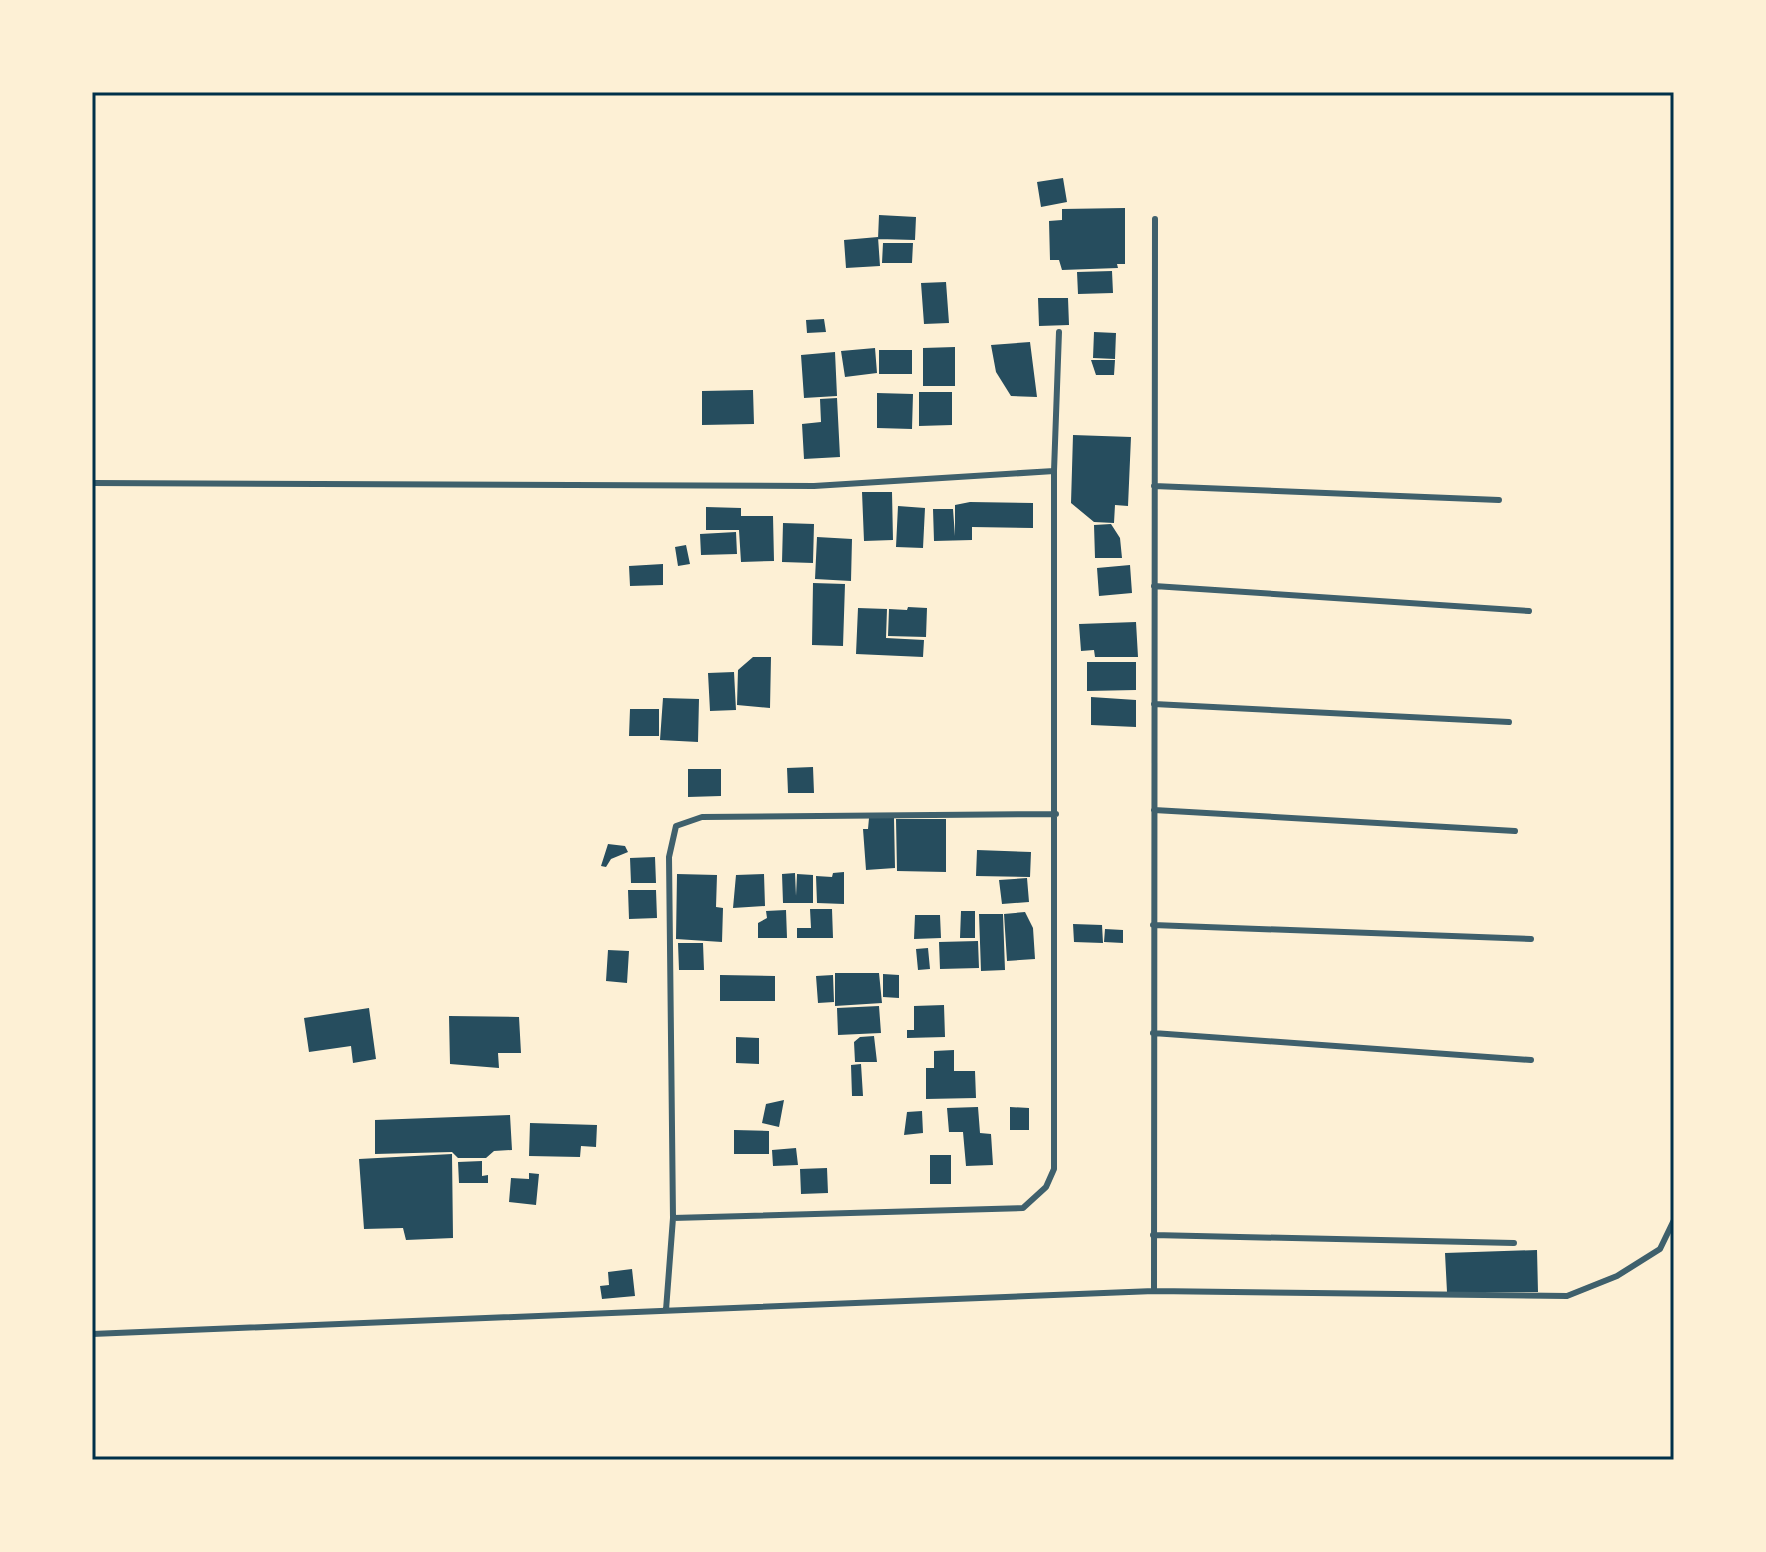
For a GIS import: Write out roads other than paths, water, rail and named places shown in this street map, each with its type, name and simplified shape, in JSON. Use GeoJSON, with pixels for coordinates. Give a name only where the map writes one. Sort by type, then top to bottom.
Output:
{"type":"FeatureCollection","features":[{"type":"Feature","properties":{"kind":"lane"},"geometry":{"type":"LineString","coordinates":[[1154,1291],[1155,219]]}},
{"type":"Feature","properties":{"kind":"lane"},"geometry":{"type":"LineString","coordinates":[[673,1218],[1023,1208],[1036,1200],[1054,1169],[1054,471],[1059,332]]}},
{"type":"Feature","properties":{"kind":"lane"},"geometry":{"type":"LineString","coordinates":[[92,483],[814,486],[1054,471]]}},
{"type":"Feature","properties":{"kind":"lane"},"geometry":{"type":"LineString","coordinates":[[1154,486],[1499,500]]}},
{"type":"Feature","properties":{"kind":"lane"},"geometry":{"type":"LineString","coordinates":[[1154,586],[1529,611]]}},
{"type":"Feature","properties":{"kind":"lane"},"geometry":{"type":"LineString","coordinates":[[1154,704],[1509,722]]}},
{"type":"Feature","properties":{"kind":"lane"},"geometry":{"type":"LineString","coordinates":[[1154,810],[1515,831]]}},
{"type":"Feature","properties":{"kind":"lane"},"geometry":{"type":"LineString","coordinates":[[666,1310],[673,1218],[669,857],[676,826],[702,817],[1056,814]]}},
{"type":"Feature","properties":{"kind":"lane"},"geometry":{"type":"LineString","coordinates":[[1153,925],[1531,939]]}},
{"type":"Feature","properties":{"kind":"lane"},"geometry":{"type":"LineString","coordinates":[[1153,1033],[1531,1060]]}},
{"type":"Feature","properties":{"kind":"lane"},"geometry":{"type":"LineString","coordinates":[[92,1334],[1154,1291],[1567,1296],[1617,1276],[1660,1249],[1674,1220]]}},
{"type":"Feature","properties":{"kind":"lane"},"geometry":{"type":"LineString","coordinates":[[1153,1235],[1514,1243]]}}]}
